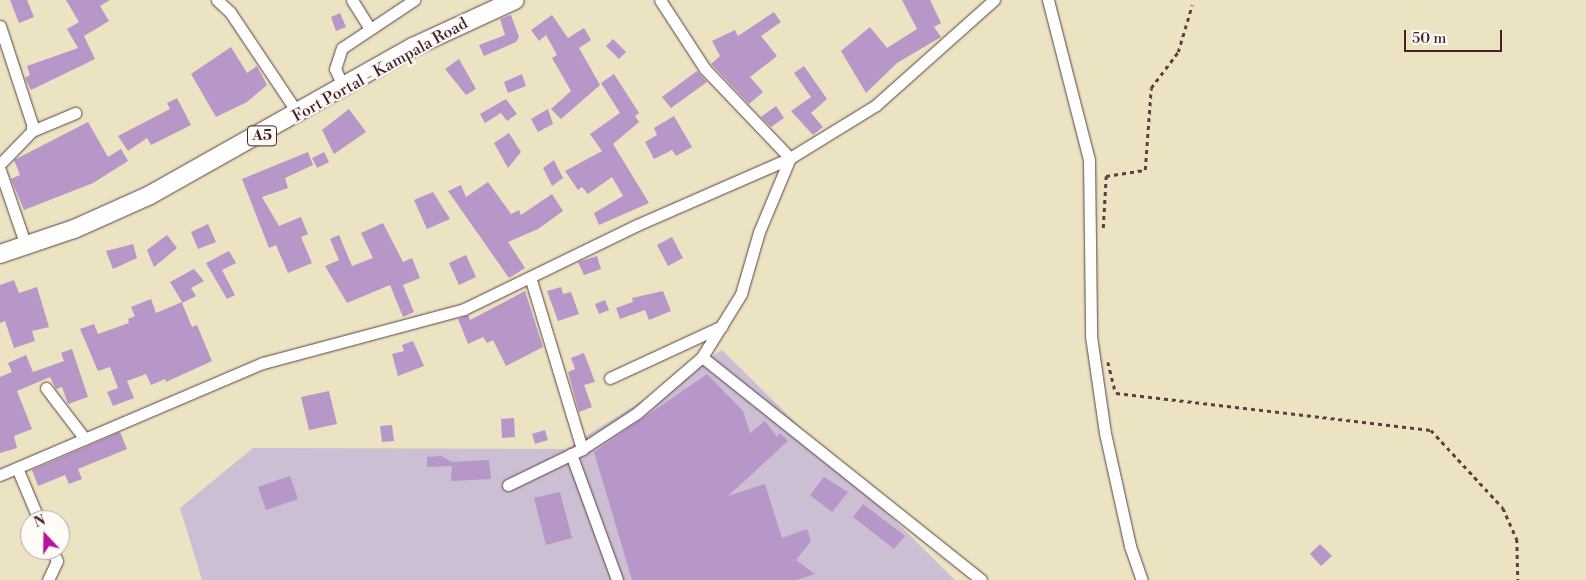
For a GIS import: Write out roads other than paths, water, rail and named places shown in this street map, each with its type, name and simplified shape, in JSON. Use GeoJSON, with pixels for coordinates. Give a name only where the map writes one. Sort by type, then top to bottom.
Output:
{"type":"FeatureCollection","features":[{"type":"Feature","properties":{"kind":"main road","name":"Fort Portal - Kampala Road"},"geometry":{"type":"LineString","coordinates":[[0,254],[26,246],[150,195],[299,115],[413,47],[515,0]]}},
{"type":"Feature","properties":{"kind":"street"},"geometry":{"type":"LineString","coordinates":[[217,0],[230,12],[299,115]]}},
{"type":"Feature","properties":{"kind":"street"},"geometry":{"type":"LineString","coordinates":[[352,0],[370,29]]}},
{"type":"Feature","properties":{"kind":"street"},"geometry":{"type":"LineString","coordinates":[[344,88],[334,61],[342,48],[414,0]]}},
{"type":"Feature","properties":{"kind":"street"},"geometry":{"type":"LineString","coordinates":[[660,0],[705,69],[790,158]]}},
{"type":"Feature","properties":{"kind":"street"},"geometry":{"type":"LineString","coordinates":[[0,475],[263,363],[464,310],[531,280],[637,225],[790,158],[876,105],[925,66],[994,0]]}},
{"type":"Feature","properties":{"kind":"street"},"geometry":{"type":"LineString","coordinates":[[1048,0],[1089,160],[1091,336],[1105,433],[1130,546],[1142,580]]}},
{"type":"Feature","properties":{"kind":"street"},"geometry":{"type":"LineString","coordinates":[[0,26],[32,131]]}},
{"type":"Feature","properties":{"kind":"street"},"geometry":{"type":"LineString","coordinates":[[0,164],[32,131],[75,113]]}},
{"type":"Feature","properties":{"kind":"street"},"geometry":{"type":"LineString","coordinates":[[508,484],[576,451],[637,413],[702,357],[724,325],[741,294],[759,232],[790,158]]}},
{"type":"Feature","properties":{"kind":"street"},"geometry":{"type":"LineString","coordinates":[[0,170],[26,246]]}},
{"type":"Feature","properties":{"kind":"street"},"geometry":{"type":"LineString","coordinates":[[531,280],[576,451],[617,580]]}},
{"type":"Feature","properties":{"kind":"street"},"geometry":{"type":"LineString","coordinates":[[610,378],[724,325]]}},
{"type":"Feature","properties":{"kind":"street"},"geometry":{"type":"LineString","coordinates":[[702,357],[968,575],[981,580]]}},
{"type":"Feature","properties":{"kind":"street"},"geometry":{"type":"LineString","coordinates":[[46,388],[85,439]]}},
{"type":"Feature","properties":{"kind":"street"},"geometry":{"type":"LineString","coordinates":[[17,468],[35,510]]}},
{"type":"Feature","properties":{"kind":"street"},"geometry":{"type":"LineString","coordinates":[[48,580],[57,560]]}}]}
